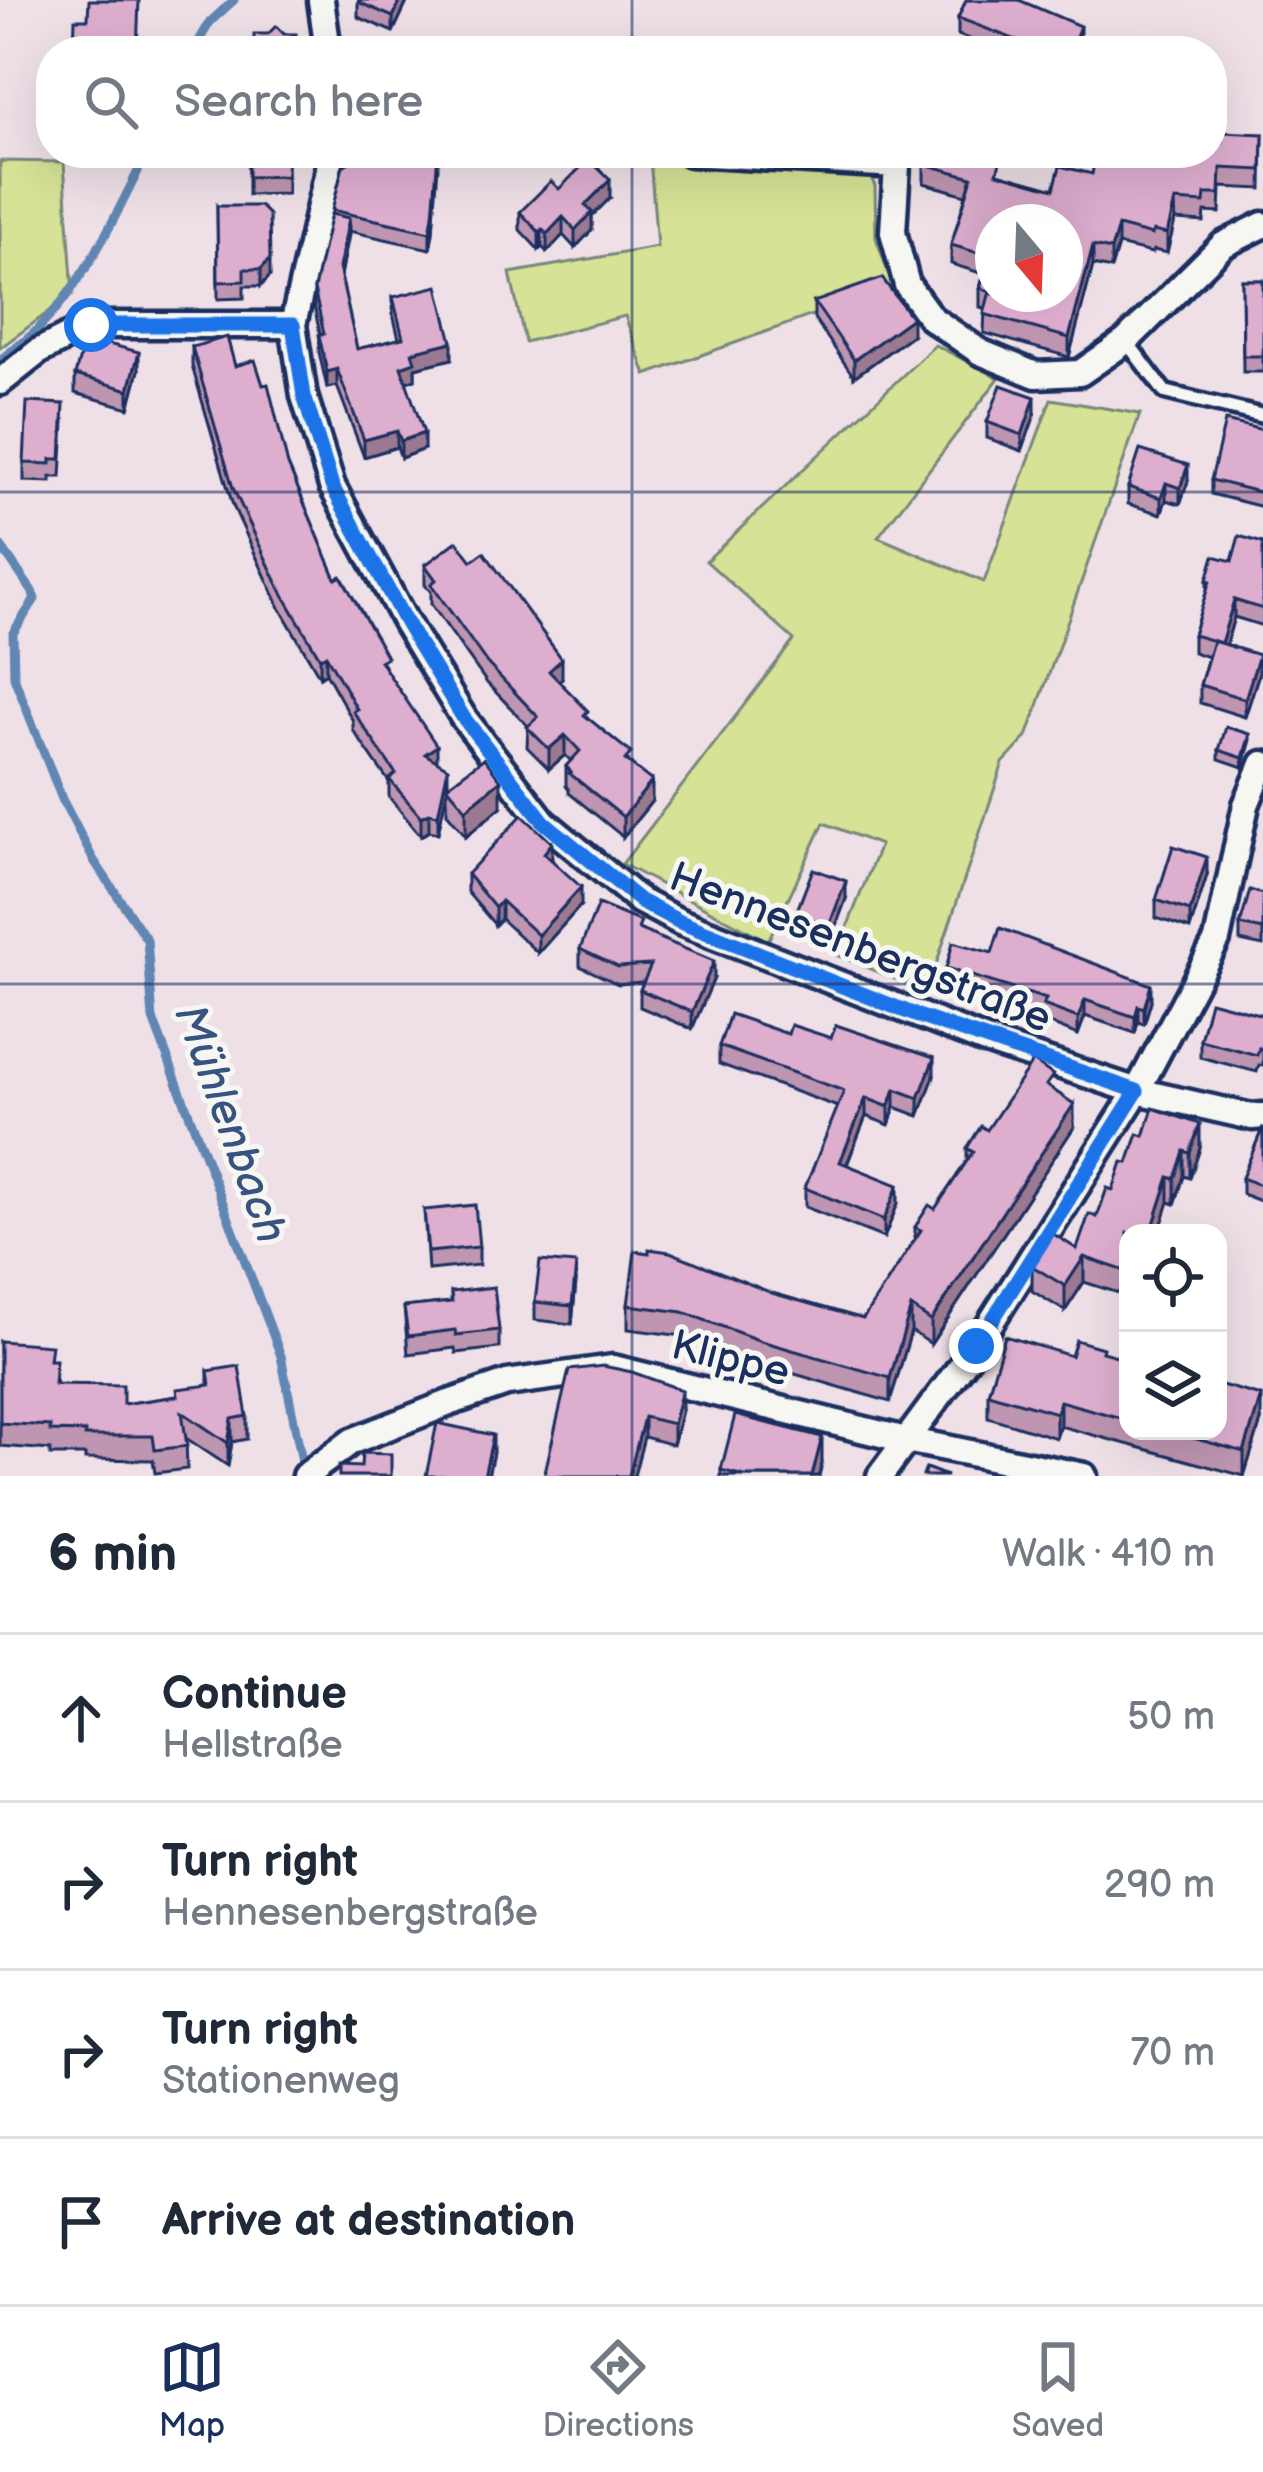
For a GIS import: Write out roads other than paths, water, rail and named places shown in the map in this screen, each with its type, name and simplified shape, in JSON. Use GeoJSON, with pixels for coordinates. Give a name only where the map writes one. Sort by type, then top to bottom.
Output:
{"type":"FeatureCollection","features":[{"type":"Feature","properties":{"kind":"street"},"geometry":{"type":"LineString","coordinates":[[321,0],[326,36]]}},
{"type":"Feature","properties":{"kind":"street","name":"Hennesenbergstraße"},"geometry":{"type":"LineString","coordinates":[[329,168],[293,325],[304,396],[332,486],[463,717],[544,822],[640,901],[680,922],[918,1016],[1137,1091],[1263,1116]]}},
{"type":"Feature","properties":{"kind":"street"},"geometry":{"type":"LineString","coordinates":[[897,168],[893,232],[907,285],[932,318],[980,352],[1036,375],[1080,373],[1126,341],[1223,245],[1263,225]]}},
{"type":"Feature","properties":{"kind":"street"},"geometry":{"type":"LineString","coordinates":[[0,382],[39,351],[91,325],[293,325]]}},
{"type":"Feature","properties":{"kind":"street"},"geometry":{"type":"LineString","coordinates":[[880,1476],[976,1346],[1137,1091],[1216,940],[1246,805],[1263,764]]}},
{"type":"Feature","properties":{"kind":"street","name":"Klippe"},"geometry":{"type":"LineString","coordinates":[[305,1476],[352,1441],[507,1383],[613,1368],[906,1440],[1084,1476]]}},
{"type":"Feature","properties":{"kind":"lane"},"geometry":{"type":"LineString","coordinates":[[1126,341],[1166,392],[1263,416]]}},
{"type":"Feature","properties":{"kind":"waterway","name":"Mühlenbach"},"geometry":{"type":"LineString","coordinates":[[202,36],[234,0]]}},
{"type":"Feature","properties":{"kind":"waterway","name":"Mühlenbach"},"geometry":{"type":"LineString","coordinates":[[0,360],[37,330],[71,290],[139,168]]}},
{"type":"Feature","properties":{"kind":"waterway","name":"Mühlenbach"},"geometry":{"type":"LineString","coordinates":[[0,545],[35,599],[13,633],[14,677],[62,799],[93,859],[147,940],[153,1019],[281,1356],[304,1471]]}}]}
